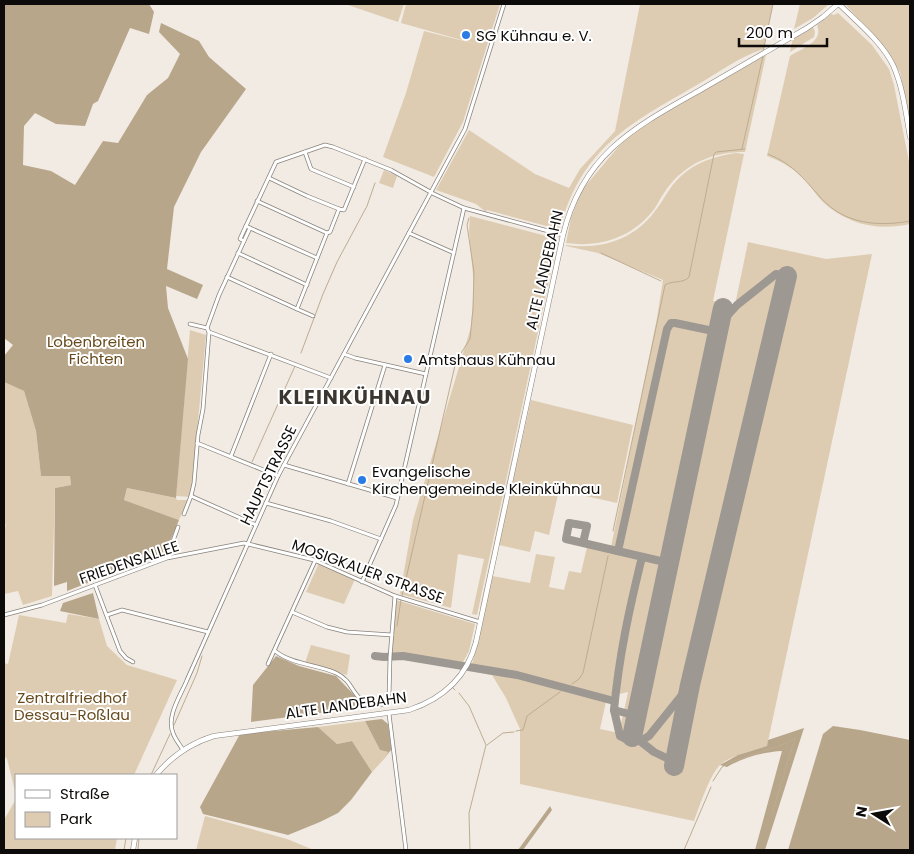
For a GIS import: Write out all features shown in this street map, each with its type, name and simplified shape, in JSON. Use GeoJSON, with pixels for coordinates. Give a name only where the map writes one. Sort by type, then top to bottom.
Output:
{"type":"FeatureCollection","features":[{"type":"Feature","properties":{"kind":"main road","name":"ALTE LANDEBAHN"},"geometry":{"type":"LineString","coordinates":[[157,774],[183,750],[200,740],[222,734],[409,710],[424,705],[452,685],[471,659],[564,235],[570,212],[582,185],[599,161],[617,142],[650,118],[792,37],[818,21],[838,4]]}},
{"type":"Feature","properties":{"kind":"main road"},"geometry":{"type":"LineString","coordinates":[[838,4],[876,42],[893,65],[900,86],[910,137]]}},
{"type":"Feature","properties":{"kind":"street","name":"HAUPTSTRASSE"},"geometry":{"type":"LineString","coordinates":[[183,750],[173,734],[171,723],[185,679],[278,476],[468,124],[504,4]]}},
{"type":"Feature","properties":{"kind":"street"},"geometry":{"type":"LineString","coordinates":[[184,514],[191,496],[203,409],[208,330],[227,277],[244,241],[258,202],[278,161],[328,145],[398,173],[464,208],[564,235]]}},
{"type":"Feature","properties":{"kind":"street"},"geometry":{"type":"LineString","coordinates":[[305,152],[312,168],[354,187]]}},
{"type":"Feature","properties":{"kind":"street"},"geometry":{"type":"LineString","coordinates":[[269,178],[344,210],[365,159]]}},
{"type":"Feature","properties":{"kind":"street"},"geometry":{"type":"LineString","coordinates":[[258,202],[327,233]]}},
{"type":"Feature","properties":{"kind":"street"},"geometry":{"type":"LineString","coordinates":[[362,582],[396,505],[464,208]]}},
{"type":"Feature","properties":{"kind":"street"},"geometry":{"type":"LineString","coordinates":[[297,309],[327,233],[330,232],[339,209]]}},
{"type":"Feature","properties":{"kind":"street"},"geometry":{"type":"LineString","coordinates":[[248,227],[317,258]]}},
{"type":"Feature","properties":{"kind":"street"},"geometry":{"type":"LineString","coordinates":[[409,233],[454,253]]}},
{"type":"Feature","properties":{"kind":"street"},"geometry":{"type":"LineString","coordinates":[[238,253],[307,284]]}},
{"type":"Feature","properties":{"kind":"street"},"geometry":{"type":"LineString","coordinates":[[227,277],[313,316]]}},
{"type":"Feature","properties":{"kind":"street"},"geometry":{"type":"LineString","coordinates":[[190,324],[331,378]]}},
{"type":"Feature","properties":{"kind":"street"},"geometry":{"type":"LineString","coordinates":[[231,456],[270,354]]}},
{"type":"Feature","properties":{"kind":"street"},"geometry":{"type":"LineString","coordinates":[[344,354],[426,374]]}},
{"type":"Feature","properties":{"kind":"street"},"geometry":{"type":"LineString","coordinates":[[348,484],[385,365]]}},
{"type":"Feature","properties":{"kind":"street"},"geometry":{"type":"LineString","coordinates":[[197,443],[278,476]]}},
{"type":"Feature","properties":{"kind":"street"},"geometry":{"type":"LineString","coordinates":[[284,465],[397,498]]}},
{"type":"Feature","properties":{"kind":"street"},"geometry":{"type":"LineString","coordinates":[[191,496],[256,525]]}},
{"type":"Feature","properties":{"kind":"street"},"geometry":{"type":"LineString","coordinates":[[266,503],[330,521],[381,539]]}},
{"type":"Feature","properties":{"kind":"street"},"geometry":{"type":"LineString","coordinates":[[170,557],[169,552],[178,527]]}},
{"type":"Feature","properties":{"kind":"street","name":"MOSIGKAUER STRASSE"},"geometry":{"type":"LineString","coordinates":[[248,543],[315,561],[397,597],[480,622]]}},
{"type":"Feature","properties":{"kind":"street","name":"FRIEDENSALLEE"},"geometry":{"type":"LineString","coordinates":[[4,615],[42,605],[170,557],[248,543]]}},
{"type":"Feature","properties":{"kind":"street"},"geometry":{"type":"LineString","coordinates":[[268,664],[315,561]]}},
{"type":"Feature","properties":{"kind":"street"},"geometry":{"type":"LineString","coordinates":[[95,585],[120,651],[133,662]]}},
{"type":"Feature","properties":{"kind":"street"},"geometry":{"type":"LineString","coordinates":[[275,651],[283,657],[300,664],[337,673],[361,701],[367,704],[383,705],[387,703],[389,697],[392,635],[397,597]]}},
{"type":"Feature","properties":{"kind":"street"},"geometry":{"type":"LineString","coordinates":[[107,615],[122,610],[208,632]]}},
{"type":"Feature","properties":{"kind":"street"},"geometry":{"type":"LineString","coordinates":[[292,612],[327,627],[340,630],[392,635]]}},
{"type":"Feature","properties":{"kind":"street"},"geometry":{"type":"LineString","coordinates":[[389,714],[406,850]]}},
{"type":"Feature","properties":{"kind":"green space","name":"Lobenbreiten Fichten"},"geometry":{"type":"Polygon","coordinates":[[[4,4],[149,4],[154,12],[149,34],[130,28],[98,101],[93,104],[85,126],[56,124],[35,113],[24,126],[23,165],[51,171],[75,185],[103,141],[118,143],[147,95],[168,78],[180,54],[159,32],[161,23],[199,41],[209,57],[246,89],[201,152],[174,207],[167,269],[203,285],[197,299],[166,286],[168,308],[188,359],[176,498],[127,488],[124,500],[179,520],[165,553],[67,591],[67,582],[54,586],[55,488],[71,485],[70,476],[41,476],[36,431],[24,391],[4,382],[4,356],[13,345],[4,338],[4,4]]]}},
{"type":"Feature","properties":{"kind":"green space"},"geometry":{"type":"Polygon","coordinates":[[[345,4],[404,4],[398,22],[345,4]]]}},
{"type":"Feature","properties":{"kind":"green space"},"geometry":{"type":"Polygon","coordinates":[[[406,4],[500,4],[463,122],[434,177],[383,157],[406,93],[424,31],[476,44],[401,23],[406,4]]]}},
{"type":"Feature","properties":{"kind":"green space"},"geometry":{"type":"Polygon","coordinates":[[[640,4],[773,4],[764,49],[738,60],[650,113],[611,141],[581,177],[569,200],[560,228],[487,210],[486,212],[476,204],[436,190],[469,130],[535,174],[569,188],[580,169],[615,131],[640,4]]]}},
{"type":"Feature","properties":{"kind":"green space"},"geometry":{"type":"Polygon","coordinates":[[[800,4],[829,4],[813,18],[794,29],[800,4]]]}},
{"type":"Feature","properties":{"kind":"green space"},"geometry":{"type":"Polygon","coordinates":[[[845,4],[910,4],[910,122],[900,72],[885,49],[845,4]]]}},
{"type":"Feature","properties":{"kind":"green space"},"geometry":{"type":"Polygon","coordinates":[[[838,13],[872,45],[889,69],[894,85],[910,167],[910,224],[886,227],[853,221],[823,202],[795,171],[767,156],[790,56],[815,40],[818,31],[817,25],[831,14],[838,13]]]}},
{"type":"Feature","properties":{"kind":"green space"},"geometry":{"type":"Polygon","coordinates":[[[813,27],[814,37],[790,52],[793,38],[813,27]]]}},
{"type":"Feature","properties":{"kind":"green space"},"geometry":{"type":"Polygon","coordinates":[[[766,55],[745,152],[735,152],[707,158],[682,172],[672,182],[647,218],[627,233],[604,242],[591,244],[566,243],[571,218],[582,190],[624,140],[642,126],[766,55]]]}},
{"type":"Feature","properties":{"kind":"green space"},"geometry":{"type":"Polygon","coordinates":[[[736,153],[744,154],[713,301],[719,302],[715,322],[708,326],[707,332],[711,339],[665,554],[658,558],[611,547],[663,280],[598,253],[566,245],[591,246],[615,241],[627,236],[647,221],[673,185],[686,172],[706,160],[736,153]]]}},
{"type":"Feature","properties":{"kind":"green space"},"geometry":{"type":"Polygon","coordinates":[[[384,170],[397,176],[393,188],[379,183],[384,170]]]}},
{"type":"Feature","properties":{"kind":"green space"},"geometry":{"type":"Polygon","coordinates":[[[470,216],[558,239],[477,615],[472,614],[484,559],[458,554],[451,608],[400,594],[413,520],[471,327],[474,287],[469,231],[470,216]]]}},
{"type":"Feature","properties":{"kind":"green space"},"geometry":{"type":"Polygon","coordinates":[[[748,242],[826,259],[872,254],[767,746],[736,756],[716,769],[694,821],[520,784],[520,729],[506,698],[492,675],[470,671],[492,576],[530,583],[536,554],[555,557],[549,587],[564,590],[569,571],[581,573],[587,547],[657,563],[662,570],[632,711],[624,711],[628,692],[607,697],[600,729],[619,733],[623,714],[628,715],[630,718],[626,736],[637,738],[727,316],[730,304],[735,305],[748,242]]]}},
{"type":"Feature","properties":{"kind":"green space"},"geometry":{"type":"Polygon","coordinates":[[[190,330],[206,335],[191,497],[176,496],[190,330]]]}},
{"type":"Feature","properties":{"kind":"green space"},"geometry":{"type":"Polygon","coordinates":[[[531,368],[482,609],[480,608],[531,368]]]}},
{"type":"Feature","properties":{"kind":"green space"},"geometry":{"type":"Polygon","coordinates":[[[4,382],[24,391],[36,431],[41,476],[70,476],[71,485],[55,488],[52,596],[23,605],[18,591],[4,594],[4,531],[7,522],[4,528],[4,382]]]}},
{"type":"Feature","properties":{"kind":"green space"},"geometry":{"type":"Polygon","coordinates":[[[531,400],[633,425],[617,503],[559,490],[549,535],[535,531],[530,552],[499,545],[531,400]]]}},
{"type":"Feature","properties":{"kind":"green space"},"geometry":{"type":"Polygon","coordinates":[[[127,488],[176,498],[177,500],[188,500],[179,520],[124,500],[127,488]]]}},
{"type":"Feature","properties":{"kind":"green space"},"geometry":{"type":"Polygon","coordinates":[[[319,563],[355,579],[344,604],[306,592],[319,563]]]}},
{"type":"Feature","properties":{"kind":"green space"},"geometry":{"type":"Polygon","coordinates":[[[93,593],[99,619],[60,611],[63,603],[93,593]]]}},
{"type":"Feature","properties":{"kind":"green space"},"geometry":{"type":"Polygon","coordinates":[[[396,600],[475,624],[469,651],[462,664],[412,654],[392,653],[396,600]]]}},
{"type":"Feature","properties":{"kind":"green space","name":"Zentralfriedhof Dessau-Roßlau"},"geometry":{"type":"Polygon","coordinates":[[[68,614],[99,619],[107,646],[127,665],[177,680],[134,774],[15,774],[15,791],[7,759],[4,755],[4,663],[8,664],[19,615],[66,623],[68,614]]]}},
{"type":"Feature","properties":{"kind":"green space"},"geometry":{"type":"Polygon","coordinates":[[[311,645],[350,655],[347,675],[305,663],[311,645]]]}},
{"type":"Feature","properties":{"kind":"green space"},"geometry":{"type":"Polygon","coordinates":[[[276,656],[299,666],[336,676],[355,696],[359,702],[359,708],[251,722],[253,685],[276,656]]]}},
{"type":"Feature","properties":{"kind":"green space"},"geometry":{"type":"Polygon","coordinates":[[[382,719],[388,724],[391,747],[386,756],[388,752],[380,750],[365,721],[382,719]]]}},
{"type":"Feature","properties":{"kind":"green space"},"geometry":{"type":"Polygon","coordinates":[[[365,721],[380,750],[388,752],[386,757],[372,772],[352,741],[337,744],[318,727],[365,721]]]}},
{"type":"Feature","properties":{"kind":"green space"},"geometry":{"type":"Polygon","coordinates":[[[833,726],[910,740],[910,850],[788,850],[823,734],[833,726]]]}},
{"type":"Feature","properties":{"kind":"green space"},"geometry":{"type":"Polygon","coordinates":[[[318,727],[337,744],[352,741],[372,772],[351,800],[338,813],[288,835],[203,814],[200,807],[240,734],[318,727]]]}},
{"type":"Feature","properties":{"kind":"green space"},"geometry":{"type":"Polygon","coordinates":[[[804,728],[765,850],[755,850],[782,751],[740,760],[727,767],[720,765],[738,755],[767,746],[768,740],[804,728]]]}},
{"type":"Feature","properties":{"kind":"green space"},"geometry":{"type":"Polygon","coordinates":[[[15,801],[15,839],[117,839],[115,850],[4,850],[4,820],[15,801]]]}},
{"type":"Feature","properties":{"kind":"green space"},"geometry":{"type":"Polygon","coordinates":[[[550,806],[552,810],[523,850],[518,850],[550,806]]]}},
{"type":"Feature","properties":{"kind":"green space"},"geometry":{"type":"Polygon","coordinates":[[[205,816],[287,839],[314,850],[196,850],[205,816]]]}},
{"type":"Feature","properties":{"kind":"waterway"},"geometry":{"type":"LineString","coordinates":[[763,52],[773,4]]}},
{"type":"Feature","properties":{"kind":"waterway"},"geometry":{"type":"LineString","coordinates":[[742,149],[763,56]]}},
{"type":"Feature","properties":{"kind":"waterway"},"geometry":{"type":"LineString","coordinates":[[613,531],[665,285],[689,277],[714,154],[716,152],[745,149]]}},
{"type":"Feature","properties":{"kind":"waterway"},"geometry":{"type":"LineString","coordinates":[[768,154],[791,167],[830,207],[840,213],[851,218],[874,223],[886,224],[910,221]]}},
{"type":"Feature","properties":{"kind":"waterway"},"geometry":{"type":"LineString","coordinates":[[301,353],[323,294],[337,262],[367,206],[375,183]]}},
{"type":"Feature","properties":{"kind":"waterway"},"geometry":{"type":"LineString","coordinates":[[402,596],[456,361],[470,339],[474,272],[467,225],[469,218]]}},
{"type":"Feature","properties":{"kind":"waterway"},"geometry":{"type":"LineString","coordinates":[[601,253],[661,281]]}},
{"type":"Feature","properties":{"kind":"waterway"},"geometry":{"type":"LineString","coordinates":[[252,462],[295,366]]}},
{"type":"Feature","properties":{"kind":"waterway"},"geometry":{"type":"LineString","coordinates":[[572,684],[583,673],[608,556]]}},
{"type":"Feature","properties":{"kind":"waterway"},"geometry":{"type":"LineString","coordinates":[[397,626],[401,600]]}},
{"type":"Feature","properties":{"kind":"waterway"},"geometry":{"type":"LineString","coordinates":[[174,725],[197,673],[202,656]]}},
{"type":"Feature","properties":{"kind":"waterway"},"geometry":{"type":"LineString","coordinates":[[516,731],[523,730],[527,716],[560,692]]}},
{"type":"Feature","properties":{"kind":"waterway"},"geometry":{"type":"LineString","coordinates":[[459,693],[469,706],[486,745],[469,813],[470,850]]}},
{"type":"Feature","properties":{"kind":"waterway"},"geometry":{"type":"LineString","coordinates":[[487,745],[503,733],[514,732]]}},
{"type":"Feature","properties":{"kind":"waterway"},"geometry":{"type":"LineString","coordinates":[[151,774],[170,734]]}},
{"type":"Feature","properties":{"kind":"waterway"},"geometry":{"type":"LineString","coordinates":[[713,781],[722,767],[729,763],[784,744],[795,738],[772,814]]}},
{"type":"Feature","properties":{"kind":"waterway"},"geometry":{"type":"LineString","coordinates":[[684,850],[711,787]]}},
{"type":"Feature","properties":{"kind":"waterway"},"geometry":{"type":"LineString","coordinates":[[124,850],[126,839]]}},
{"type":"Feature","properties":{"kind":"waterway"},"geometry":{"type":"LineString","coordinates":[[138,850],[139,839]]}},
{"type":"Feature","properties":{"kind":"taxiway"},"geometry":{"type":"LineString","coordinates":[[722,315],[727,316],[737,305],[776,274],[787,276]]}},
{"type":"Feature","properties":{"kind":"taxiway"},"geometry":{"type":"LineString","coordinates":[[618,551],[667,329],[671,323],[675,323],[718,332]]}},
{"type":"Feature","properties":{"kind":"taxiway"},"geometry":{"type":"LineString","coordinates":[[583,543],[587,526],[569,523],[566,539],[669,563]]}},
{"type":"Feature","properties":{"kind":"taxiway"},"geometry":{"type":"LineString","coordinates":[[637,716],[614,710],[625,633],[642,557]]}},
{"type":"Feature","properties":{"kind":"taxiway"},"geometry":{"type":"LineString","coordinates":[[375,656],[403,656],[517,675],[614,701]]}},
{"type":"Feature","properties":{"kind":"taxiway"},"geometry":{"type":"LineString","coordinates":[[614,710],[620,736],[627,740],[642,740],[649,736],[690,685]]}},
{"type":"Feature","properties":{"kind":"taxiway"},"geometry":{"type":"LineString","coordinates":[[640,741],[654,752],[675,762]]}},
{"type":"Feature","properties":{"kind":"runway"},"geometry":{"type":"LineString","coordinates":[[674,766],[690,685],[787,276]]}},
{"type":"Feature","properties":{"kind":"runway"},"geometry":{"type":"LineString","coordinates":[[632,737],[723,308]]}},
{"type":"Feature","properties":{"kind":"place","name":"SG Kühnau e. V."},"geometry":{"type":"Point","coordinates":[466,35]}},
{"type":"Feature","properties":{"kind":"place","name":"Amtshaus Kühnau"},"geometry":{"type":"Point","coordinates":[408,359]}},
{"type":"Feature","properties":{"kind":"place","name":"Evangelische Kirchengemeinde Kleinkühnau"},"geometry":{"type":"Point","coordinates":[362,480]}},
{"type":"Feature","properties":{"kind":"district","name":"KLEINKÜHNAU"},"geometry":{"type":"Point","coordinates":[355,397]}}]}
